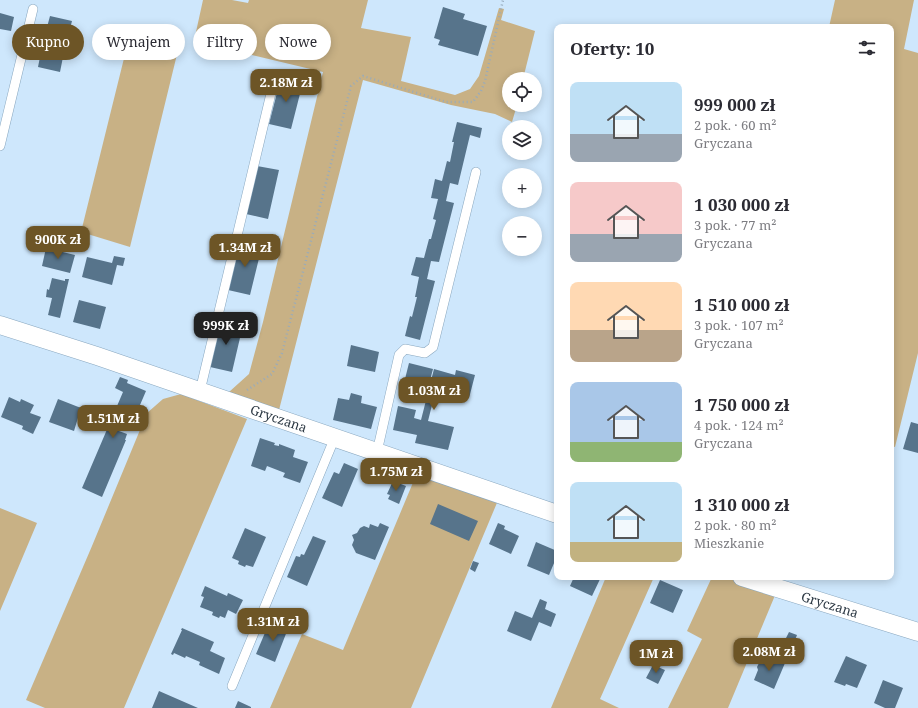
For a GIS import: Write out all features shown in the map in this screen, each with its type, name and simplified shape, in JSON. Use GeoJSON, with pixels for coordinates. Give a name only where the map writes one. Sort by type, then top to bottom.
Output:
{"type":"FeatureCollection","features":[{"type":"Feature","properties":{"kind":"street","name":"Gryczana"},"geometry":{"type":"LineString","coordinates":[[0,325],[97,356],[554,513]]}},
{"type":"Feature","properties":{"kind":"street","name":"Gryczana"},"geometry":{"type":"LineString","coordinates":[[752,580],[918,632]]}},
{"type":"Feature","properties":{"kind":"lane"},"geometry":{"type":"LineString","coordinates":[[0,146],[33,9]]}},
{"type":"Feature","properties":{"kind":"lane"},"geometry":{"type":"LineString","coordinates":[[200,392],[273,85]]}},
{"type":"Feature","properties":{"kind":"lane"},"geometry":{"type":"LineString","coordinates":[[377,452],[399,355],[405,349],[426,353],[433,347],[476,172]]}},
{"type":"Feature","properties":{"kind":"lane"},"geometry":{"type":"LineString","coordinates":[[232,686],[335,438]]}},
{"type":"Feature","properties":{"kind":"path"},"geometry":{"type":"LineString","coordinates":[[220,398],[247,390],[272,374],[282,353],[351,86],[363,76],[446,102],[472,102],[485,81],[502,0]]}},
{"type":"Feature","properties":{"kind":"shaded area"},"geometry":{"type":"Polygon","coordinates":[[[203,0],[232,0],[248,3],[249,0],[368,0],[361,28],[411,37],[401,81],[455,95],[470,89],[479,76],[499,8],[504,9],[501,20],[535,31],[525,72],[502,72],[502,112],[515,112],[513,120],[508,120],[495,114],[451,105],[363,80],[278,414],[229,392],[249,374],[263,322],[323,72],[273,60],[331,60],[331,24],[265,24],[265,58],[257,56],[257,24],[198,24],[203,0]]]}},
{"type":"Feature","properties":{"kind":"shaded area"},"geometry":{"type":"Polygon","coordinates":[[[835,0],[914,0],[904,49],[918,53],[918,353],[895,447],[894,24],[830,24],[835,0]]]}},
{"type":"Feature","properties":{"kind":"shaded area"},"geometry":{"type":"Polygon","coordinates":[[[124,60],[176,60],[130,247],[81,232],[124,60]]]}},
{"type":"Feature","properties":{"kind":"shaded area"},"geometry":{"type":"Polygon","coordinates":[[[181,394],[247,419],[124,708],[45,708],[26,700],[147,413],[163,399],[181,394]]]}},
{"type":"Feature","properties":{"kind":"shaded area"},"geometry":{"type":"Polygon","coordinates":[[[417,473],[499,498],[411,708],[270,708],[302,634],[343,650],[417,473]]]}},
{"type":"Feature","properties":{"kind":"shaded area"},"geometry":{"type":"Polygon","coordinates":[[[0,508],[37,523],[0,611],[0,508]]]}},
{"type":"Feature","properties":{"kind":"shaded area"},"geometry":{"type":"Polygon","coordinates":[[[605,580],[653,580],[600,699],[619,708],[551,708],[605,580]]]}},
{"type":"Feature","properties":{"kind":"shaded area"},"geometry":{"type":"Polygon","coordinates":[[[711,580],[736,580],[776,593],[728,708],[668,708],[702,639],[687,631],[711,580]]]}},
{"type":"Feature","properties":{"kind":"building"},"geometry":{"type":"Polygon","coordinates":[[[443,7],[465,14],[463,19],[487,26],[478,56],[438,45],[440,40],[434,38],[443,7]]]}},
{"type":"Feature","properties":{"kind":"building"},"geometry":{"type":"Polygon","coordinates":[[[0,13],[14,17],[11,31],[0,29],[0,13]]]}},
{"type":"Feature","properties":{"kind":"building"},"geometry":{"type":"Polygon","coordinates":[[[50,16],[72,21],[71,24],[48,24],[50,16]]]}},
{"type":"Feature","properties":{"kind":"building"},"geometry":{"type":"Polygon","coordinates":[[[39,60],[62,60],[60,72],[38,67],[39,60]]]}},
{"type":"Feature","properties":{"kind":"building"},"geometry":{"type":"Polygon","coordinates":[[[281,77],[303,82],[291,129],[269,124],[281,77]]]}},
{"type":"Feature","properties":{"kind":"building"},"geometry":{"type":"Polygon","coordinates":[[[457,122],[482,128],[480,138],[470,135],[458,185],[450,183],[446,201],[454,203],[439,262],[431,261],[427,279],[435,281],[420,340],[405,336],[417,297],[415,297],[419,277],[411,275],[416,257],[424,258],[429,239],[431,239],[436,220],[433,219],[438,199],[431,198],[435,179],[442,181],[447,161],[450,162],[454,142],[452,142],[457,122]]]}},
{"type":"Feature","properties":{"kind":"building"},"geometry":{"type":"Polygon","coordinates":[[[257,166],[279,170],[268,219],[246,214],[257,166]]]}},
{"type":"Feature","properties":{"kind":"building"},"geometry":{"type":"Polygon","coordinates":[[[240,241],[262,246],[250,295],[228,290],[240,241]]]}},
{"type":"Feature","properties":{"kind":"building"},"geometry":{"type":"Polygon","coordinates":[[[46,248],[75,255],[70,273],[42,266],[46,248]]]}},
{"type":"Feature","properties":{"kind":"building"},"geometry":{"type":"Polygon","coordinates":[[[114,256],[125,258],[123,266],[117,265],[112,285],[82,277],[87,257],[112,263],[114,256]]]}},
{"type":"Feature","properties":{"kind":"building"},"geometry":{"type":"Polygon","coordinates":[[[52,278],[65,281],[65,279],[69,279],[60,318],[48,315],[52,298],[46,297],[47,289],[49,290],[52,278]]]}},
{"type":"Feature","properties":{"kind":"building"},"geometry":{"type":"Polygon","coordinates":[[[79,300],[106,307],[100,329],[73,322],[79,300]]]}},
{"type":"Feature","properties":{"kind":"building"},"geometry":{"type":"Polygon","coordinates":[[[221,319],[243,325],[232,372],[210,367],[221,319]]]}},
{"type":"Feature","properties":{"kind":"building"},"geometry":{"type":"Polygon","coordinates":[[[351,345],[379,352],[375,372],[347,366],[351,345]]]}},
{"type":"Feature","properties":{"kind":"building"},"geometry":{"type":"Polygon","coordinates":[[[409,363],[433,369],[429,384],[422,383],[420,391],[403,387],[409,363]]]}},
{"type":"Feature","properties":{"kind":"building"},"geometry":{"type":"Polygon","coordinates":[[[434,369],[455,375],[456,370],[475,375],[469,398],[436,389],[428,421],[454,427],[448,450],[415,443],[417,435],[393,430],[398,406],[416,410],[414,418],[421,420],[434,369]]]}},
{"type":"Feature","properties":{"kind":"building"},"geometry":{"type":"Polygon","coordinates":[[[120,377],[128,380],[127,383],[146,391],[134,419],[126,416],[119,431],[127,434],[126,440],[102,497],[82,488],[123,392],[115,388],[120,377]]]}},
{"type":"Feature","properties":{"kind":"building"},"geometry":{"type":"Polygon","coordinates":[[[351,393],[362,396],[361,403],[377,407],[371,429],[333,420],[338,398],[349,400],[351,393]]]}},
{"type":"Feature","properties":{"kind":"building"},"geometry":{"type":"Polygon","coordinates":[[[9,397],[20,402],[21,399],[34,405],[30,413],[41,417],[33,434],[22,429],[23,426],[1,417],[9,397]]]}},
{"type":"Feature","properties":{"kind":"building"},"geometry":{"type":"Polygon","coordinates":[[[58,399],[81,408],[74,431],[49,422],[58,399]]]}},
{"type":"Feature","properties":{"kind":"building"},"geometry":{"type":"Polygon","coordinates":[[[911,422],[918,424],[918,453],[903,449],[911,422]]]}},
{"type":"Feature","properties":{"kind":"building"},"geometry":{"type":"Polygon","coordinates":[[[260,438],[275,443],[274,445],[279,446],[279,444],[295,450],[293,457],[308,462],[300,483],[283,477],[285,473],[267,466],[265,471],[251,466],[260,438]]]}},
{"type":"Feature","properties":{"kind":"building"},"geometry":{"type":"Polygon","coordinates":[[[344,463],[358,469],[342,507],[322,498],[334,472],[339,474],[344,463]]]}},
{"type":"Feature","properties":{"kind":"building"},"geometry":{"type":"Polygon","coordinates":[[[393,481],[406,486],[399,504],[388,499],[390,495],[387,494],[393,481]]]}},
{"type":"Feature","properties":{"kind":"building"},"geometry":{"type":"Polygon","coordinates":[[[438,504],[478,521],[469,541],[430,524],[438,504]]]}},
{"type":"Feature","properties":{"kind":"building"},"geometry":{"type":"Polygon","coordinates":[[[380,523],[389,527],[375,560],[356,553],[352,545],[354,540],[352,535],[357,533],[360,528],[364,526],[369,528],[370,524],[378,527],[380,523]]]}},
{"type":"Feature","properties":{"kind":"building"},"geometry":{"type":"Polygon","coordinates":[[[498,523],[505,526],[504,529],[519,536],[511,554],[489,544],[498,523]]]}},
{"type":"Feature","properties":{"kind":"building"},"geometry":{"type":"Polygon","coordinates":[[[245,528],[266,537],[253,567],[246,565],[245,567],[238,564],[239,561],[232,558],[245,528]]]}},
{"type":"Feature","properties":{"kind":"building"},"geometry":{"type":"Polygon","coordinates":[[[313,536],[326,541],[307,586],[287,577],[296,556],[300,557],[301,554],[304,555],[313,536]]]}},
{"type":"Feature","properties":{"kind":"building"},"geometry":{"type":"Polygon","coordinates":[[[536,542],[554,550],[554,563],[549,575],[527,566],[536,542]]]}},
{"type":"Feature","properties":{"kind":"building"},"geometry":{"type":"Polygon","coordinates":[[[473,561],[479,563],[475,572],[470,569],[473,561]]]}},
{"type":"Feature","properties":{"kind":"building"},"geometry":{"type":"Polygon","coordinates":[[[573,580],[600,580],[592,596],[570,586],[573,580]]]}},
{"type":"Feature","properties":{"kind":"building"},"geometry":{"type":"Polygon","coordinates":[[[660,580],[683,590],[673,613],[650,603],[660,580]]]}},
{"type":"Feature","properties":{"kind":"building"},"geometry":{"type":"Polygon","coordinates":[[[205,586],[227,596],[228,593],[243,600],[236,614],[228,610],[225,618],[220,616],[219,618],[212,615],[213,612],[200,607],[204,597],[201,596],[205,586]]]}},
{"type":"Feature","properties":{"kind":"building"},"geometry":{"type":"Polygon","coordinates":[[[540,599],[547,602],[545,609],[556,614],[551,627],[539,622],[531,641],[507,631],[515,611],[532,618],[540,599]]]}},
{"type":"Feature","properties":{"kind":"building"},"geometry":{"type":"Polygon","coordinates":[[[276,621],[289,626],[275,662],[256,654],[267,628],[272,630],[276,621]]]}},
{"type":"Feature","properties":{"kind":"building"},"geometry":{"type":"Polygon","coordinates":[[[182,628],[214,642],[210,651],[225,658],[219,674],[199,665],[200,662],[186,656],[185,658],[174,653],[173,655],[171,654],[182,628]]]}},
{"type":"Feature","properties":{"kind":"building"},"geometry":{"type":"Polygon","coordinates":[[[789,632],[797,635],[791,650],[782,646],[789,632]]]}},
{"type":"Feature","properties":{"kind":"building"},"geometry":{"type":"Polygon","coordinates":[[[765,655],[785,663],[774,689],[754,680],[758,670],[757,667],[765,655]]]}},
{"type":"Feature","properties":{"kind":"building"},"geometry":{"type":"Polygon","coordinates":[[[846,656],[867,665],[857,688],[834,682],[846,656]]]}},
{"type":"Feature","properties":{"kind":"building"},"geometry":{"type":"Polygon","coordinates":[[[653,665],[665,670],[658,684],[646,678],[653,665]]]}},
{"type":"Feature","properties":{"kind":"building"},"geometry":{"type":"Polygon","coordinates":[[[883,680],[903,688],[895,708],[885,708],[874,703],[883,680]]]}},
{"type":"Feature","properties":{"kind":"building"},"geometry":{"type":"Polygon","coordinates":[[[159,691],[198,708],[152,708],[159,691]]]}},
{"type":"Feature","properties":{"kind":"building"},"geometry":{"type":"Polygon","coordinates":[[[238,701],[251,707],[251,708],[235,708],[238,701]]]}}]}
